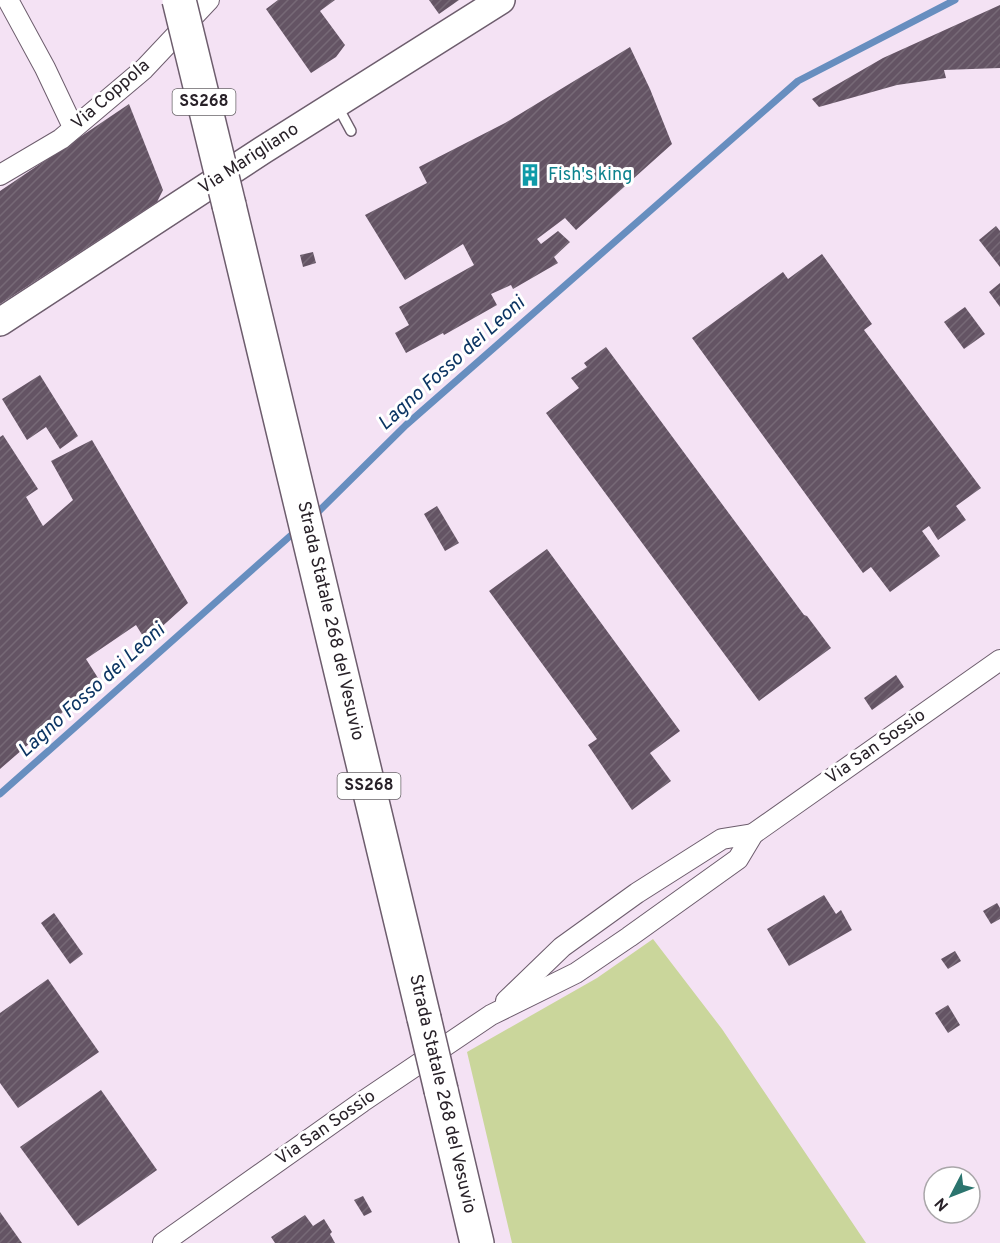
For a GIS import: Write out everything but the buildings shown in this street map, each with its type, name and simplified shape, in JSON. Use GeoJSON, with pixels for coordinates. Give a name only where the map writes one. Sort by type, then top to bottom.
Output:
{"type":"FeatureCollection","features":[{"type":"Feature","properties":{"kind":"highway","name":"Strada Statale 268 del Vesuvio"},"geometry":{"type":"LineString","coordinates":[[179,0],[297,483],[477,1243]]}},
{"type":"Feature","properties":{"kind":"street"},"geometry":{"type":"LineString","coordinates":[[8,0],[45,68],[73,128]]}},
{"type":"Feature","properties":{"kind":"street","name":"Via Coppola"},"geometry":{"type":"LineString","coordinates":[[0,175],[61,139],[144,69],[209,0]]}},
{"type":"Feature","properties":{"kind":"street","name":"Via Marigliano"},"geometry":{"type":"LineString","coordinates":[[0,322],[501,0]]}},
{"type":"Feature","properties":{"kind":"street","name":"Via San Sossio"},"geometry":{"type":"LineString","coordinates":[[163,1243],[362,1102],[490,1015],[576,973],[629,937],[738,859],[753,834],[1000,660]]}},
{"type":"Feature","properties":{"kind":"street","name":"Via San Sossio"},"geometry":{"type":"LineString","coordinates":[[490,1015],[562,947],[637,893],[722,839],[753,834]]}},
{"type":"Feature","properties":{"kind":"lane"},"geometry":{"type":"LineString","coordinates":[[336,104],[351,131]]}},
{"type":"Feature","properties":{"kind":"green space"},"geometry":{"type":"Polygon","coordinates":[[[653,939],[722,1029],[866,1243],[512,1243],[467,1052],[597,978],[653,939]]]}},
{"type":"Feature","properties":{"kind":"waterway","name":"Lagno Fosso dei Leoni"},"geometry":{"type":"LineString","coordinates":[[314,516],[406,425],[798,81],[955,0]]}},
{"type":"Feature","properties":{"kind":"waterway","name":"Lagno Fosso dei Leoni"},"geometry":{"type":"LineString","coordinates":[[0,794],[298,529]]}},
{"type":"Feature","properties":{"kind":"place","name":"Fish's king"},"geometry":{"type":"Point","coordinates":[530,175]}}]}
